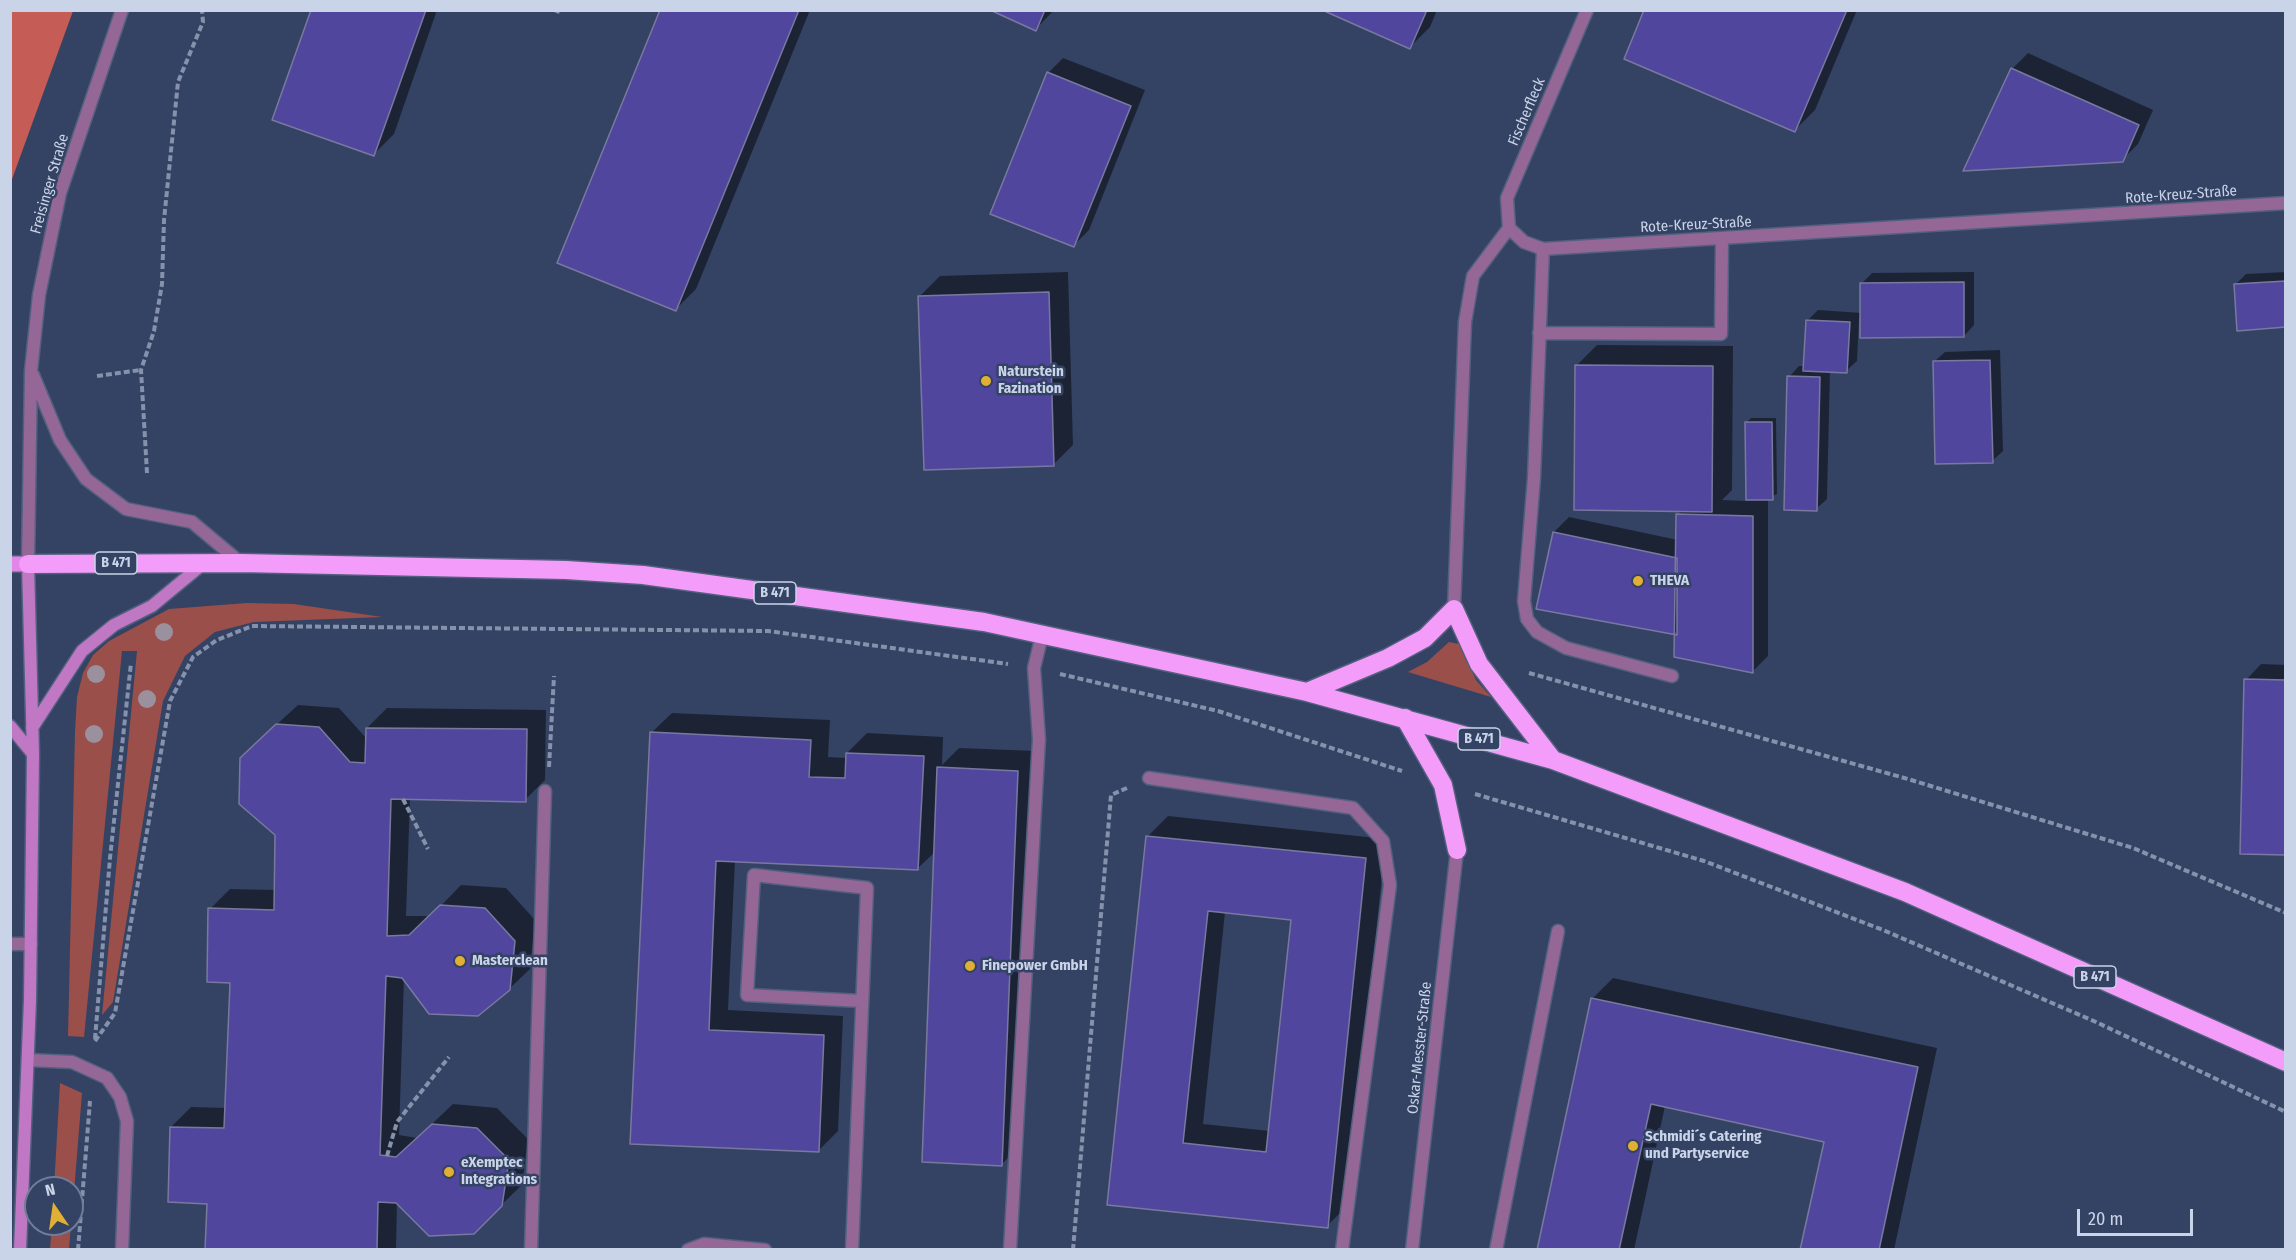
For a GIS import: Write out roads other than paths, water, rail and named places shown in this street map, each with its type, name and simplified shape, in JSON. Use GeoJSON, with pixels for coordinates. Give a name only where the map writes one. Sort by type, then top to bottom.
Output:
{"type":"FeatureCollection","features":[{"type":"Feature","properties":{"kind":"highway","name":"B 471"},"geometry":{"type":"LineString","coordinates":[[19,564],[241,563],[566,570],[643,575],[984,622],[1307,692],[1553,760],[1905,892],[2286,1062]]}},
{"type":"Feature","properties":{"kind":"highway"},"geometry":{"type":"LineString","coordinates":[[1307,692],[1388,658],[1425,638],[1454,609],[1479,664],[1553,760]]}},
{"type":"Feature","properties":{"kind":"highway"},"geometry":{"type":"LineString","coordinates":[[1405,718],[1443,785],[1457,850]]}},
{"type":"Feature","properties":{"kind":"main road"},"geometry":{"type":"LineString","coordinates":[[32,728],[82,651],[114,625],[152,606],[204,563]]}},
{"type":"Feature","properties":{"kind":"main road","name":"Freisinger Straße"},"geometry":{"type":"LineString","coordinates":[[19,564],[33,754],[28,1060],[20,1250]]}},
{"type":"Feature","properties":{"kind":"main road"},"geometry":{"type":"LineString","coordinates":[[10,726],[33,754]]}},
{"type":"Feature","properties":{"kind":"street","name":"Freisinger Straße"},"geometry":{"type":"LineString","coordinates":[[19,564],[31,371],[39,295],[60,193],[122,10]]}},
{"type":"Feature","properties":{"kind":"street","name":"Fischerfleck"},"geometry":{"type":"LineString","coordinates":[[1509,228],[1507,198],[1587,10]]}},
{"type":"Feature","properties":{"kind":"street","name":"Rote-Kreuz-Straße"},"geometry":{"type":"LineString","coordinates":[[1543,249],[2286,203]]}},
{"type":"Feature","properties":{"kind":"street"},"geometry":{"type":"LineString","coordinates":[[1454,609],[1465,322],[1473,276],[1509,228],[1524,242],[1543,249],[1534,478],[1524,601],[1527,619],[1537,632],[1566,648],[1672,676]]}},
{"type":"Feature","properties":{"kind":"street"},"geometry":{"type":"LineString","coordinates":[[1539,333],[1721,334],[1722,239]]}},
{"type":"Feature","properties":{"kind":"street","name":"Freisinger Straße"},"geometry":{"type":"LineString","coordinates":[[31,371],[60,440],[86,479],[126,509],[192,522],[241,563]]}},
{"type":"Feature","properties":{"kind":"street"},"geometry":{"type":"LineString","coordinates":[[1010,1250],[1039,739],[1034,668],[1042,635]]}},
{"type":"Feature","properties":{"kind":"street"},"geometry":{"type":"LineString","coordinates":[[1149,778],[1353,808],[1383,841],[1390,885],[1342,1250]]}},
{"type":"Feature","properties":{"kind":"street"},"geometry":{"type":"LineString","coordinates":[[531,1250],[546,791]]}},
{"type":"Feature","properties":{"kind":"street","name":"Oskar-Messter-Straße"},"geometry":{"type":"LineString","coordinates":[[1412,1250],[1457,850]]}},
{"type":"Feature","properties":{"kind":"street"},"geometry":{"type":"LineString","coordinates":[[852,1250],[867,888],[754,875],[747,995],[861,1000]]}},
{"type":"Feature","properties":{"kind":"street"},"geometry":{"type":"LineString","coordinates":[[1496,1250],[1558,931]]}},
{"type":"Feature","properties":{"kind":"street"},"geometry":{"type":"LineString","coordinates":[[10,944],[30,944]]}},
{"type":"Feature","properties":{"kind":"street"},"geometry":{"type":"LineString","coordinates":[[28,1060],[72,1062],[107,1078],[120,1097],[128,1121],[122,1250]]}},
{"type":"Feature","properties":{"kind":"street"},"geometry":{"type":"LineString","coordinates":[[688,1250],[704,1244],[765,1250]]}},
{"type":"Feature","properties":{"kind":"place","name":"Naturstein Fazination"},"geometry":{"type":"Point","coordinates":[986,381]}},
{"type":"Feature","properties":{"kind":"place","name":"THEVA"},"geometry":{"type":"Point","coordinates":[1638,581]}},
{"type":"Feature","properties":{"kind":"place","name":"Masterclean"},"geometry":{"type":"Point","coordinates":[460,961]}},
{"type":"Feature","properties":{"kind":"place","name":"Finepower GmbH"},"geometry":{"type":"Point","coordinates":[970,966]}},
{"type":"Feature","properties":{"kind":"place","name":"Schmidi´s Catering und Partyservice"},"geometry":{"type":"Point","coordinates":[1633,1146]}},
{"type":"Feature","properties":{"kind":"place","name":"eXemptec Integrations"},"geometry":{"type":"Point","coordinates":[449,1172]}}]}
